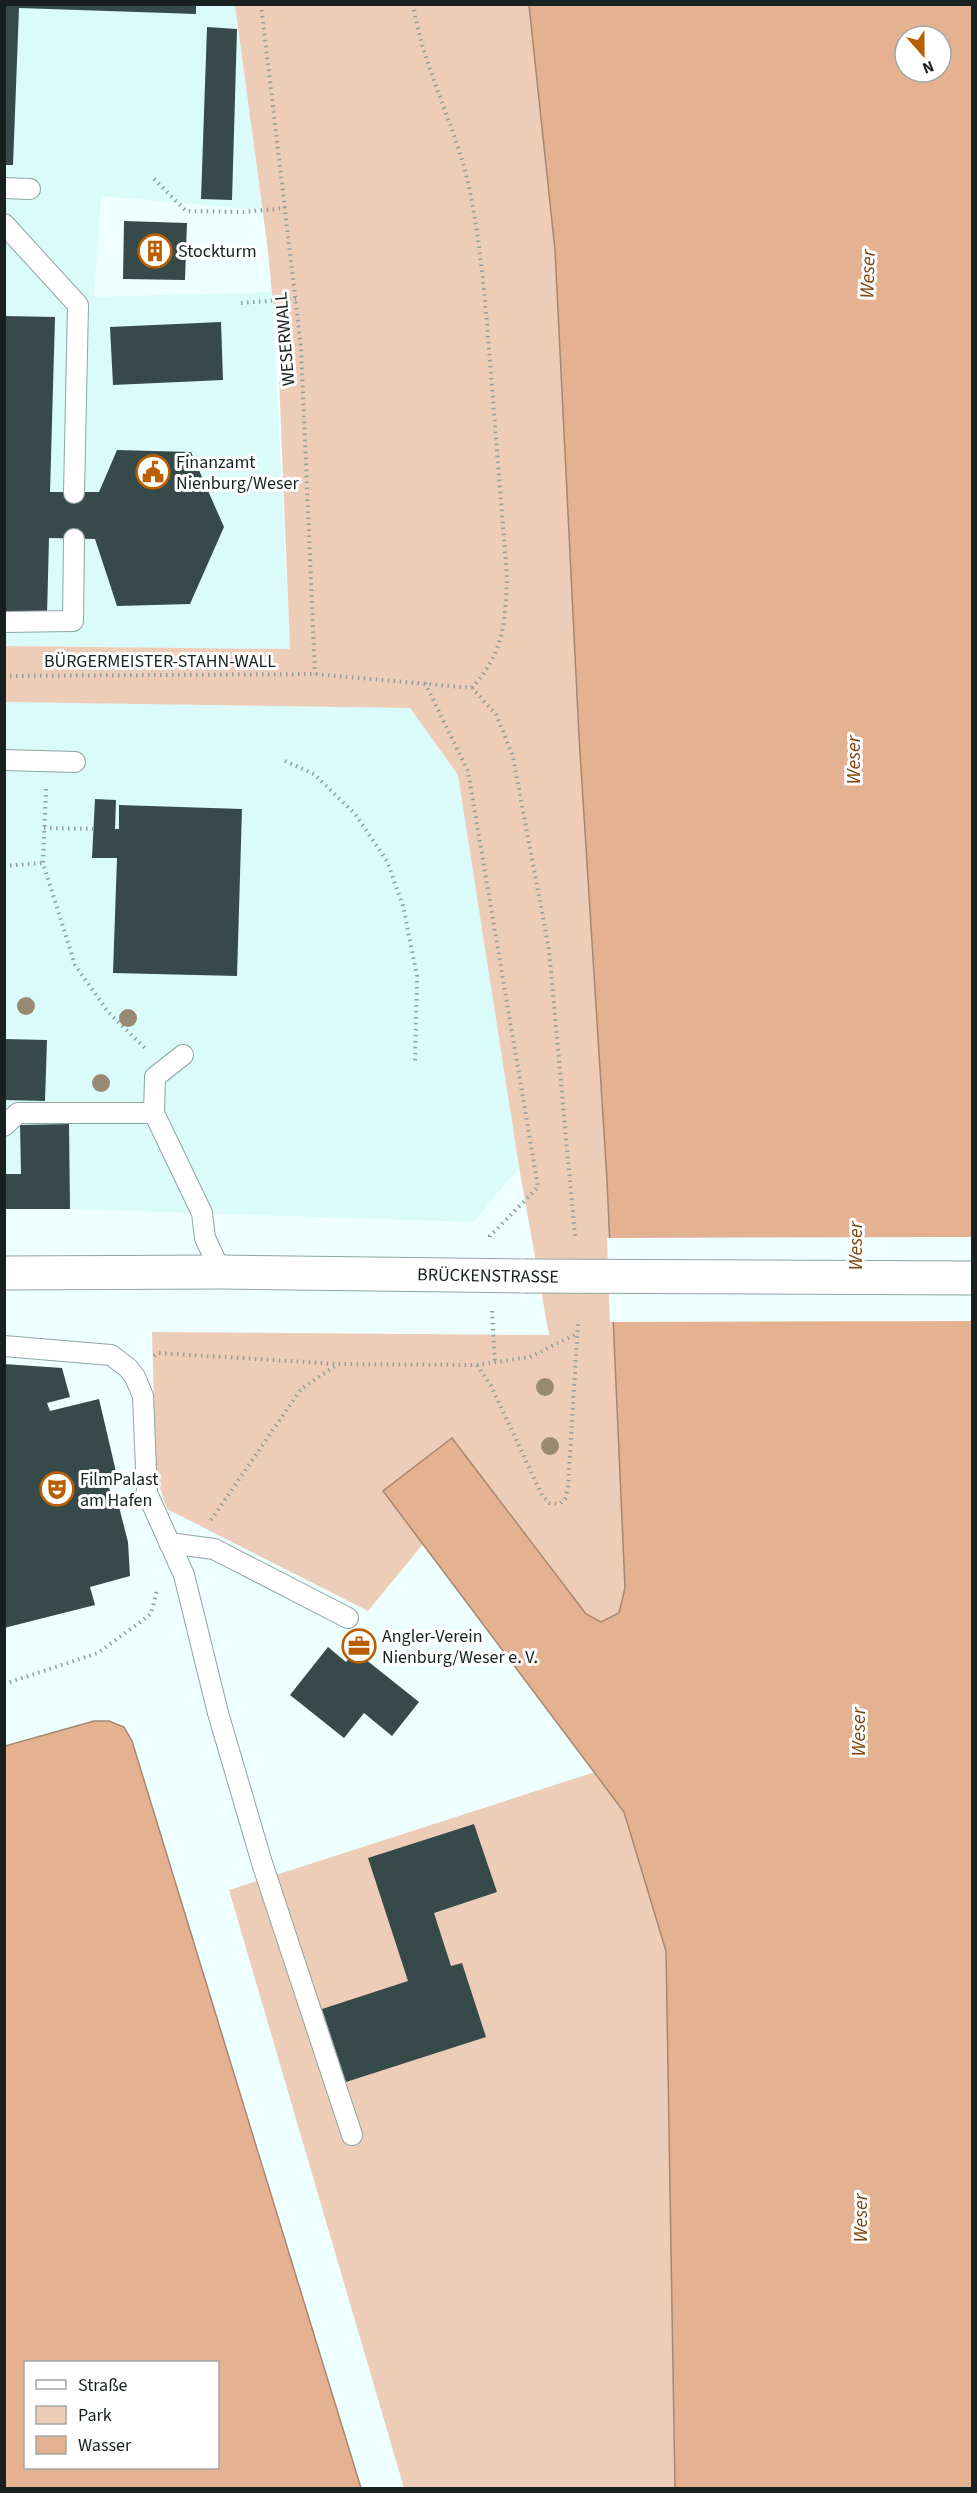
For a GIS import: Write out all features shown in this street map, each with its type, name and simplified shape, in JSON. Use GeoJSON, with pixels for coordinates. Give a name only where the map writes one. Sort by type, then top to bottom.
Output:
{"type":"FeatureCollection","features":[{"type":"Feature","properties":{"kind":"street","name":"BRÜCKENSTRASSE"},"geometry":{"type":"LineString","coordinates":[[4,1273],[221,1272],[972,1278]]}},
{"type":"Feature","properties":{"kind":"lane"},"geometry":{"type":"LineString","coordinates":[[4,188],[30,189]]}},
{"type":"Feature","properties":{"kind":"lane"},"geometry":{"type":"LineString","coordinates":[[4,224],[78,306],[74,493]]}},
{"type":"Feature","properties":{"kind":"lane"},"geometry":{"type":"LineString","coordinates":[[4,622],[73,621],[74,539]]}},
{"type":"Feature","properties":{"kind":"lane"},"geometry":{"type":"LineString","coordinates":[[4,760],[75,762]]}},
{"type":"Feature","properties":{"kind":"lane"},"geometry":{"type":"LineString","coordinates":[[183,1054],[155,1077],[154,1113],[202,1213],[205,1238],[221,1272]]}},
{"type":"Feature","properties":{"kind":"lane"},"geometry":{"type":"LineString","coordinates":[[4,1126],[18,1113],[154,1113]]}},
{"type":"Feature","properties":{"kind":"lane"},"geometry":{"type":"LineString","coordinates":[[4,1346],[111,1355],[128,1368],[135,1377],[142,1396],[147,1493],[184,1575],[218,1713],[262,1863],[352,2135]]}},
{"type":"Feature","properties":{"kind":"lane"},"geometry":{"type":"LineString","coordinates":[[169,1543],[214,1549],[348,1618]]}},
{"type":"Feature","properties":{"kind":"path","name":"WESERWALL"},"geometry":{"type":"LineString","coordinates":[[261,4],[301,347],[315,674]]}},
{"type":"Feature","properties":{"kind":"path"},"geometry":{"type":"LineString","coordinates":[[413,4],[418,34],[457,140],[470,192],[484,278],[507,578],[505,618],[498,648],[487,670],[472,688],[496,714],[513,758],[545,927],[575,1236]]}},
{"type":"Feature","properties":{"kind":"path"},"geometry":{"type":"LineString","coordinates":[[154,179],[186,211],[243,212],[285,208]]}},
{"type":"Feature","properties":{"kind":"path"},"geometry":{"type":"LineString","coordinates":[[241,303],[296,300]]}},
{"type":"Feature","properties":{"kind":"path","name":"BÜRGERMEISTER-STAHN-WALL"},"geometry":{"type":"LineString","coordinates":[[4,676],[315,674],[425,682],[472,688]]}},
{"type":"Feature","properties":{"kind":"path"},"geometry":{"type":"LineString","coordinates":[[425,682],[468,771],[538,1187],[490,1236]]}},
{"type":"Feature","properties":{"kind":"path"},"geometry":{"type":"LineString","coordinates":[[47,761],[43,863],[75,965],[108,1012],[167,1068]]}},
{"type":"Feature","properties":{"kind":"path"},"geometry":{"type":"LineString","coordinates":[[285,761],[314,774],[355,814],[387,861],[403,906],[417,976],[416,1062]]}},
{"type":"Feature","properties":{"kind":"path"},"geometry":{"type":"LineString","coordinates":[[44,828],[94,829]]}},
{"type":"Feature","properties":{"kind":"path"},"geometry":{"type":"LineString","coordinates":[[4,866],[43,863]]}},
{"type":"Feature","properties":{"kind":"path"},"geometry":{"type":"LineString","coordinates":[[492,1312],[495,1362]]}},
{"type":"Feature","properties":{"kind":"path"},"geometry":{"type":"LineString","coordinates":[[477,1365],[491,1386],[542,1495],[549,1503],[559,1504],[565,1499],[568,1488],[578,1323]]}},
{"type":"Feature","properties":{"kind":"path"},"geometry":{"type":"LineString","coordinates":[[128,1368],[158,1353],[338,1364],[477,1365],[530,1357],[578,1333]]}},
{"type":"Feature","properties":{"kind":"path"},"geometry":{"type":"LineString","coordinates":[[4,1684],[98,1653],[151,1614],[169,1543],[204,1529],[301,1389],[338,1364]]}},
{"type":"Feature","properties":{"kind":"shaded area"},"geometry":{"type":"Polygon","coordinates":[[[5,5],[235,5],[262,210],[101,196],[94,297],[272,292],[290,649],[5,646],[5,5]]]}},
{"type":"Feature","properties":{"kind":"shaded area"},"geometry":{"type":"Polygon","coordinates":[[[5,702],[410,708],[458,775],[519,1167],[474,1222],[70,1209],[5,1209],[5,702]]]}},
{"type":"Feature","properties":{"kind":"green space"},"geometry":{"type":"Polygon","coordinates":[[[235,5],[529,5],[555,250],[579,736],[607,1180],[625,1588],[619,1613],[601,1622],[586,1614],[499,1499],[383,1491],[423,1544],[368,1611],[167,1509],[156,1476],[152,1332],[549,1335],[519,1167],[458,775],[410,708],[5,702],[5,646],[290,649],[278,352],[267,243],[235,5]]]}},
{"type":"Feature","properties":{"kind":"green space"},"geometry":{"type":"Polygon","coordinates":[[[598,1771],[624,1812],[666,1951],[675,2488],[404,2488],[229,1890],[598,1771]]]}},
{"type":"Feature","properties":{"kind":"water","name":"Weser"},"geometry":{"type":"Polygon","coordinates":[[[529,5],[972,5],[972,2488],[675,2488],[666,1951],[624,1812],[383,1491],[452,1438],[586,1614],[601,1622],[619,1613],[625,1588],[607,1180],[579,736],[555,250],[529,5]]]}},
{"type":"Feature","properties":{"kind":"water"},"geometry":{"type":"Polygon","coordinates":[[[94,1721],[109,1721],[124,1727],[132,1741],[361,2488],[5,2488],[5,1746],[94,1721]]]}},
{"type":"Feature","properties":{"kind":"pier"},"geometry":{"type":"Polygon","coordinates":[[[972,1237],[972,1321],[610,1322],[607,1238],[972,1237]]]}},
{"type":"Feature","properties":{"kind":"building"},"geometry":{"type":"Polygon","coordinates":[[[4,4],[196,4],[196,14],[19,8],[13,165],[4,165],[4,4]]]}},
{"type":"Feature","properties":{"kind":"building"},"geometry":{"type":"Polygon","coordinates":[[[207,27],[237,29],[232,200],[201,199],[207,27]]]}},
{"type":"Feature","properties":{"kind":"building","name":"Stockturm"},"geometry":{"type":"Polygon","coordinates":[[[124,221],[187,223],[185,280],[123,279],[124,221]]]}},
{"type":"Feature","properties":{"kind":"building","name":"Finanzamt Nienburg/Weser"},"geometry":{"type":"Polygon","coordinates":[[[5,316],[55,317],[50,492],[99,492],[117,450],[191,452],[224,527],[190,604],[117,606],[95,539],[49,538],[47,615],[5,614],[5,316]]]}},
{"type":"Feature","properties":{"kind":"building"},"geometry":{"type":"Polygon","coordinates":[[[221,322],[223,380],[113,385],[110,327],[221,322]]]}},
{"type":"Feature","properties":{"kind":"building"},"geometry":{"type":"Polygon","coordinates":[[[95,799],[116,800],[115,829],[119,829],[119,805],[242,809],[237,976],[113,973],[117,858],[92,858],[95,799]]]}},
{"type":"Feature","properties":{"kind":"building"},"geometry":{"type":"Polygon","coordinates":[[[4,1039],[47,1040],[45,1101],[4,1100],[4,1039]]]}},
{"type":"Feature","properties":{"kind":"building"},"geometry":{"type":"Polygon","coordinates":[[[69,1124],[70,1209],[4,1209],[4,1174],[21,1174],[20,1125],[69,1124]]]}},
{"type":"Feature","properties":{"kind":"building","name":"FilmPalast am Hafen"},"geometry":{"type":"Polygon","coordinates":[[[4,1364],[62,1368],[70,1397],[47,1403],[50,1411],[99,1399],[117,1476],[107,1480],[112,1499],[117,1499],[128,1542],[130,1576],[90,1587],[95,1605],[4,1628],[4,1364]]]}},
{"type":"Feature","properties":{"kind":"building"},"geometry":{"type":"Polygon","coordinates":[[[328,1647],[346,1662],[355,1651],[419,1702],[392,1736],[364,1713],[344,1738],[290,1695],[328,1647]]]}},
{"type":"Feature","properties":{"kind":"building"},"geometry":{"type":"Polygon","coordinates":[[[474,1824],[497,1892],[434,1913],[451,1966],[462,1963],[486,2037],[346,2082],[322,2009],[408,1981],[368,1858],[474,1824]]]}},
{"type":"Feature","properties":{"kind":"place","name":"Stockturm"},"geometry":{"type":"Point","coordinates":[155,251]}},
{"type":"Feature","properties":{"kind":"place","name":"Finanzamt Nienburg/Weser"},"geometry":{"type":"Point","coordinates":[153,472]}},
{"type":"Feature","properties":{"kind":"place","name":"FilmPalast am Hafen"},"geometry":{"type":"Point","coordinates":[57,1489]}},
{"type":"Feature","properties":{"kind":"place","name":"Angler-Verein Nienburg/Weser e. V."},"geometry":{"type":"Point","coordinates":[359,1646]}}]}
